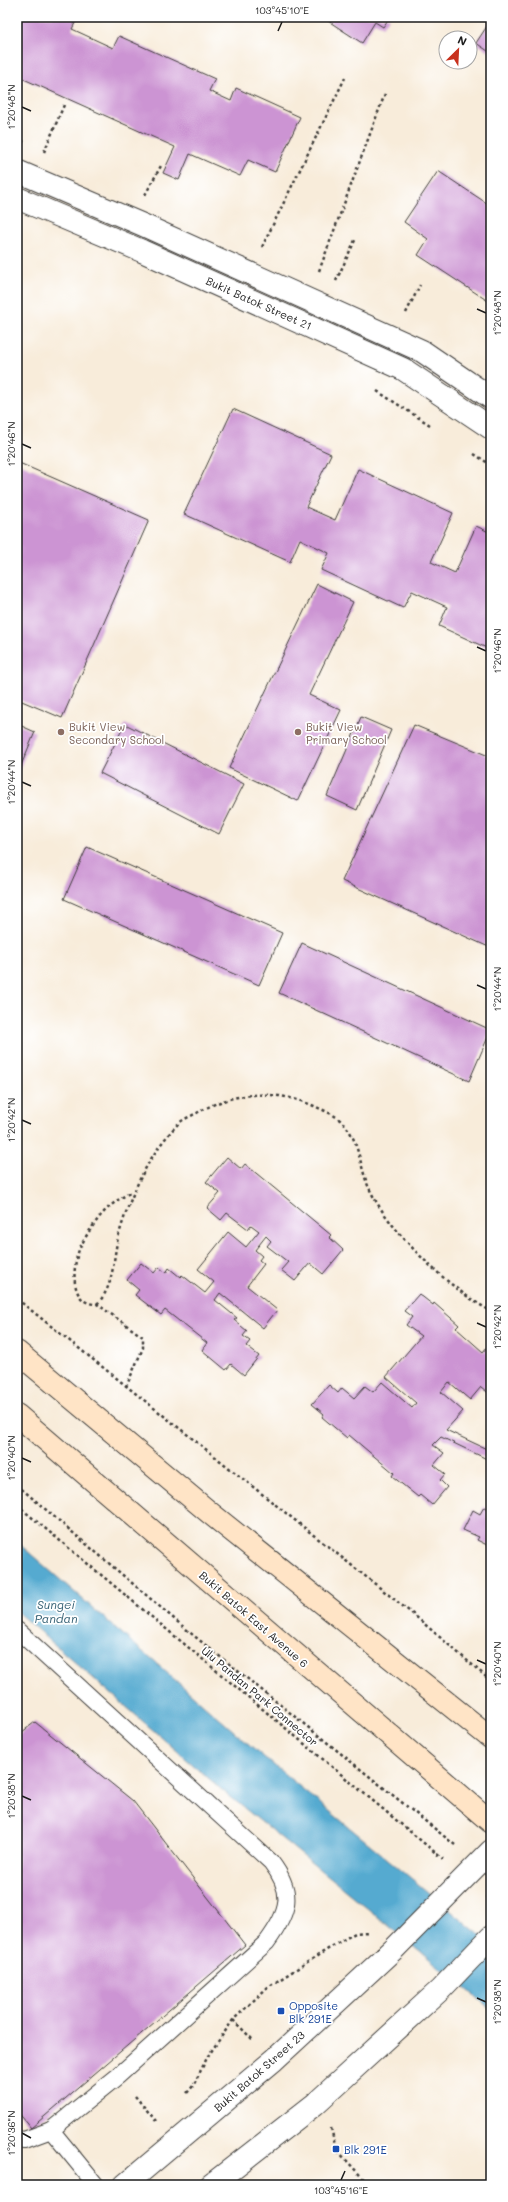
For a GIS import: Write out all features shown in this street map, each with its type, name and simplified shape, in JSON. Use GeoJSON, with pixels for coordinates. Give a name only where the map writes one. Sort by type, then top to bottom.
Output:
{"type":"FeatureCollection","features":[{"type":"Feature","properties":{"kind":"main road"},"geometry":{"type":"LineString","coordinates":[[17,1352],[210,1513],[491,1738]]}},
{"type":"Feature","properties":{"kind":"main road","name":"Bukit Batok East Avenue 6"},"geometry":{"type":"LineString","coordinates":[[17,1415],[491,1822]]}},
{"type":"Feature","properties":{"kind":"street"},"geometry":{"type":"LineString","coordinates":[[17,171],[152,229],[422,351],[491,398]]}},
{"type":"Feature","properties":{"kind":"street","name":"Bukit Batok Street 21"},"geometry":{"type":"LineString","coordinates":[[17,198],[142,251],[403,369],[491,428]]}},
{"type":"Feature","properties":{"kind":"street","name":"Bukit Batok Street 23"},"geometry":{"type":"LineString","coordinates":[[125,2185],[274,2060],[394,1949],[491,1851]]}},
{"type":"Feature","properties":{"kind":"street"},"geometry":{"type":"LineString","coordinates":[[211,2185],[315,2104],[440,1990],[491,1937]]}},
{"type":"Feature","properties":{"kind":"lane"},"geometry":{"type":"LineString","coordinates":[[17,1630],[271,1862],[285,1883],[287,1897],[285,1912],[278,1926],[267,1942],[118,2076],[51,2130],[24,2140],[17,2139]]}},
{"type":"Feature","properties":{"kind":"lane"},"geometry":{"type":"LineString","coordinates":[[51,2130],[96,2185]]}},
{"type":"Feature","properties":{"kind":"path"},"geometry":{"type":"LineString","coordinates":[[262,247],[345,78]]}},
{"type":"Feature","properties":{"kind":"path"},"geometry":{"type":"LineString","coordinates":[[319,271],[386,91]]}},
{"type":"Feature","properties":{"kind":"path"},"geometry":{"type":"LineString","coordinates":[[49,140],[64,105]]}},
{"type":"Feature","properties":{"kind":"path"},"geometry":{"type":"LineString","coordinates":[[144,197],[162,164]]}},
{"type":"Feature","properties":{"kind":"path"},"geometry":{"type":"LineString","coordinates":[[341,271],[356,238]]}},
{"type":"Feature","properties":{"kind":"path"},"geometry":{"type":"LineString","coordinates":[[408,309],[420,285]]}},
{"type":"Feature","properties":{"kind":"path"},"geometry":{"type":"LineString","coordinates":[[97,1304],[108,1289],[120,1232],[133,1192],[148,1163],[179,1123],[214,1103],[240,1096],[270,1094],[298,1099],[325,1110],[340,1120],[348,1128],[355,1142],[370,1190],[397,1232],[444,1277],[491,1311]]}},
{"type":"Feature","properties":{"kind":"path"},"geometry":{"type":"LineString","coordinates":[[126,1387],[143,1348],[142,1337],[97,1304],[90,1304],[82,1301],[77,1293],[74,1278],[79,1251],[95,1223],[113,1202],[133,1192]]}},
{"type":"Feature","properties":{"kind":"path"},"geometry":{"type":"LineString","coordinates":[[17,1299],[414,1616],[491,1681]]}},
{"type":"Feature","properties":{"kind":"path"},"geometry":{"type":"LineString","coordinates":[[17,1485],[193,1635],[455,1845]]}},
{"type":"Feature","properties":{"kind":"path","name":"Ulu Pandan Park Connector"},"geometry":{"type":"LineString","coordinates":[[17,1505],[465,1877],[491,1901]]}},
{"type":"Feature","properties":{"kind":"path"},"geometry":{"type":"LineString","coordinates":[[184,2097],[193,2086],[208,2056],[233,2020],[268,1987],[355,1933],[375,1931]]}},
{"type":"Feature","properties":{"kind":"path"},"geometry":{"type":"LineString","coordinates":[[118,2076],[159,2124]]}},
{"type":"Feature","properties":{"kind":"path"},"geometry":{"type":"LineString","coordinates":[[336,2149],[369,2185]]}},
{"type":"Feature","properties":{"kind":"water","name":"Sungei Pandan"},"geometry":{"type":"Polygon","coordinates":[[[17,1542],[259,1753],[491,1944],[491,2009],[222,1790],[17,1612],[17,1542]]]}},
{"type":"Feature","properties":{"kind":"building"},"geometry":{"type":"Polygon","coordinates":[[[17,17],[78,17],[72,29],[113,48],[119,36],[215,79],[209,91],[231,101],[236,88],[300,117],[275,172],[248,160],[240,176],[190,154],[179,180],[163,173],[175,147],[17,76],[17,17]]]}},
{"type":"Feature","properties":{"kind":"building"},"geometry":{"type":"Polygon","coordinates":[[[322,17],[390,17],[383,27],[375,22],[362,43],[322,17]]]}},
{"type":"Feature","properties":{"kind":"building"},"geometry":{"type":"Polygon","coordinates":[[[491,20],[491,53],[478,44],[478,40],[491,20]]]}},
{"type":"Feature","properties":{"kind":"building"},"geometry":{"type":"Polygon","coordinates":[[[438,171],[491,206],[491,303],[418,255],[428,239],[404,222],[438,171]]]}},
{"type":"Feature","properties":{"kind":"building"},"geometry":{"type":"Polygon","coordinates":[[[233,409],[331,454],[306,507],[335,520],[358,469],[453,513],[431,562],[455,573],[476,526],[491,533],[491,650],[439,626],[447,607],[412,591],[403,608],[321,570],[329,553],[300,539],[290,562],[184,514],[233,409]]]}},
{"type":"Feature","properties":{"kind":"building"},"geometry":{"type":"Polygon","coordinates":[[[17,462],[149,520],[62,718],[17,699],[17,462]]]}},
{"type":"Feature","properties":{"kind":"building"},"geometry":{"type":"Polygon","coordinates":[[[317,584],[353,602],[309,695],[341,710],[298,801],[229,768],[317,584]]]}},
{"type":"Feature","properties":{"kind":"building"},"geometry":{"type":"Polygon","coordinates":[[[361,717],[391,730],[357,810],[327,796],[361,717]]]}},
{"type":"Feature","properties":{"kind":"building"},"geometry":{"type":"Polygon","coordinates":[[[17,724],[35,732],[17,775],[17,724]]]}},
{"type":"Feature","properties":{"kind":"building"},"geometry":{"type":"Polygon","coordinates":[[[125,724],[244,784],[219,834],[100,773],[125,724]]]}},
{"type":"Feature","properties":{"kind":"building"},"geometry":{"type":"Polygon","coordinates":[[[414,725],[491,757],[491,948],[342,881],[414,725]]]}},
{"type":"Feature","properties":{"kind":"building"},"geometry":{"type":"Polygon","coordinates":[[[87,847],[282,933],[259,985],[64,899],[87,847]]]}},
{"type":"Feature","properties":{"kind":"building"},"geometry":{"type":"Polygon","coordinates":[[[302,943],[491,1030],[469,1081],[279,993],[302,943]]]}},
{"type":"Feature","properties":{"kind":"building"},"geometry":{"type":"Polygon","coordinates":[[[227,1157],[241,1169],[245,1164],[331,1235],[329,1237],[343,1250],[323,1274],[310,1263],[295,1281],[281,1270],[288,1262],[267,1246],[271,1241],[266,1236],[255,1250],[262,1256],[259,1260],[264,1264],[247,1286],[277,1310],[263,1328],[220,1293],[215,1300],[237,1318],[234,1320],[247,1331],[243,1336],[250,1341],[246,1346],[259,1356],[244,1375],[231,1364],[226,1370],[202,1350],[207,1343],[165,1310],[161,1315],[135,1295],[139,1290],[127,1280],[141,1263],[154,1273],[159,1267],[166,1273],[169,1268],[180,1277],[182,1275],[205,1293],[214,1282],[198,1269],[228,1232],[246,1247],[259,1231],[251,1225],[248,1229],[227,1213],[221,1220],[207,1208],[220,1193],[206,1182],[227,1157]]]}},
{"type":"Feature","properties":{"kind":"building"},"geometry":{"type":"Polygon","coordinates":[[[419,1294],[433,1305],[434,1303],[459,1325],[456,1328],[483,1352],[487,1347],[491,1350],[491,1395],[481,1387],[470,1400],[449,1382],[441,1392],[463,1411],[446,1430],[491,1451],[491,1461],[441,1437],[433,1445],[444,1453],[434,1465],[445,1474],[440,1480],[447,1487],[432,1505],[420,1495],[418,1497],[392,1476],[394,1473],[349,1435],[347,1438],[322,1417],[324,1414],[312,1404],[329,1385],[338,1393],[342,1388],[354,1398],[365,1386],[373,1392],[382,1382],[412,1408],[416,1403],[386,1377],[421,1336],[406,1325],[412,1317],[404,1311],[419,1294]]]}},
{"type":"Feature","properties":{"kind":"building"},"geometry":{"type":"Polygon","coordinates":[[[484,1507],[491,1510],[491,1547],[477,1540],[479,1537],[463,1530],[473,1510],[480,1514],[484,1507]]]}},
{"type":"Feature","properties":{"kind":"building"},"geometry":{"type":"Polygon","coordinates":[[[35,1722],[133,1801],[245,1945],[31,2128],[17,2111],[17,1736],[35,1722]]]}},
{"type":"Feature","properties":{"kind":"place","name":"Bukit View Secondary School"},"geometry":{"type":"Point","coordinates":[61,732]}},
{"type":"Feature","properties":{"kind":"place","name":"Bukit View Primary School"},"geometry":{"type":"Point","coordinates":[298,732]}},
{"type":"Feature","properties":{"kind":"place","name":"Opposite Blk 291E"},"geometry":{"type":"Point","coordinates":[281,2011]}},
{"type":"Feature","properties":{"kind":"place","name":"Blk 291E"},"geometry":{"type":"Point","coordinates":[336,2149]}}]}
